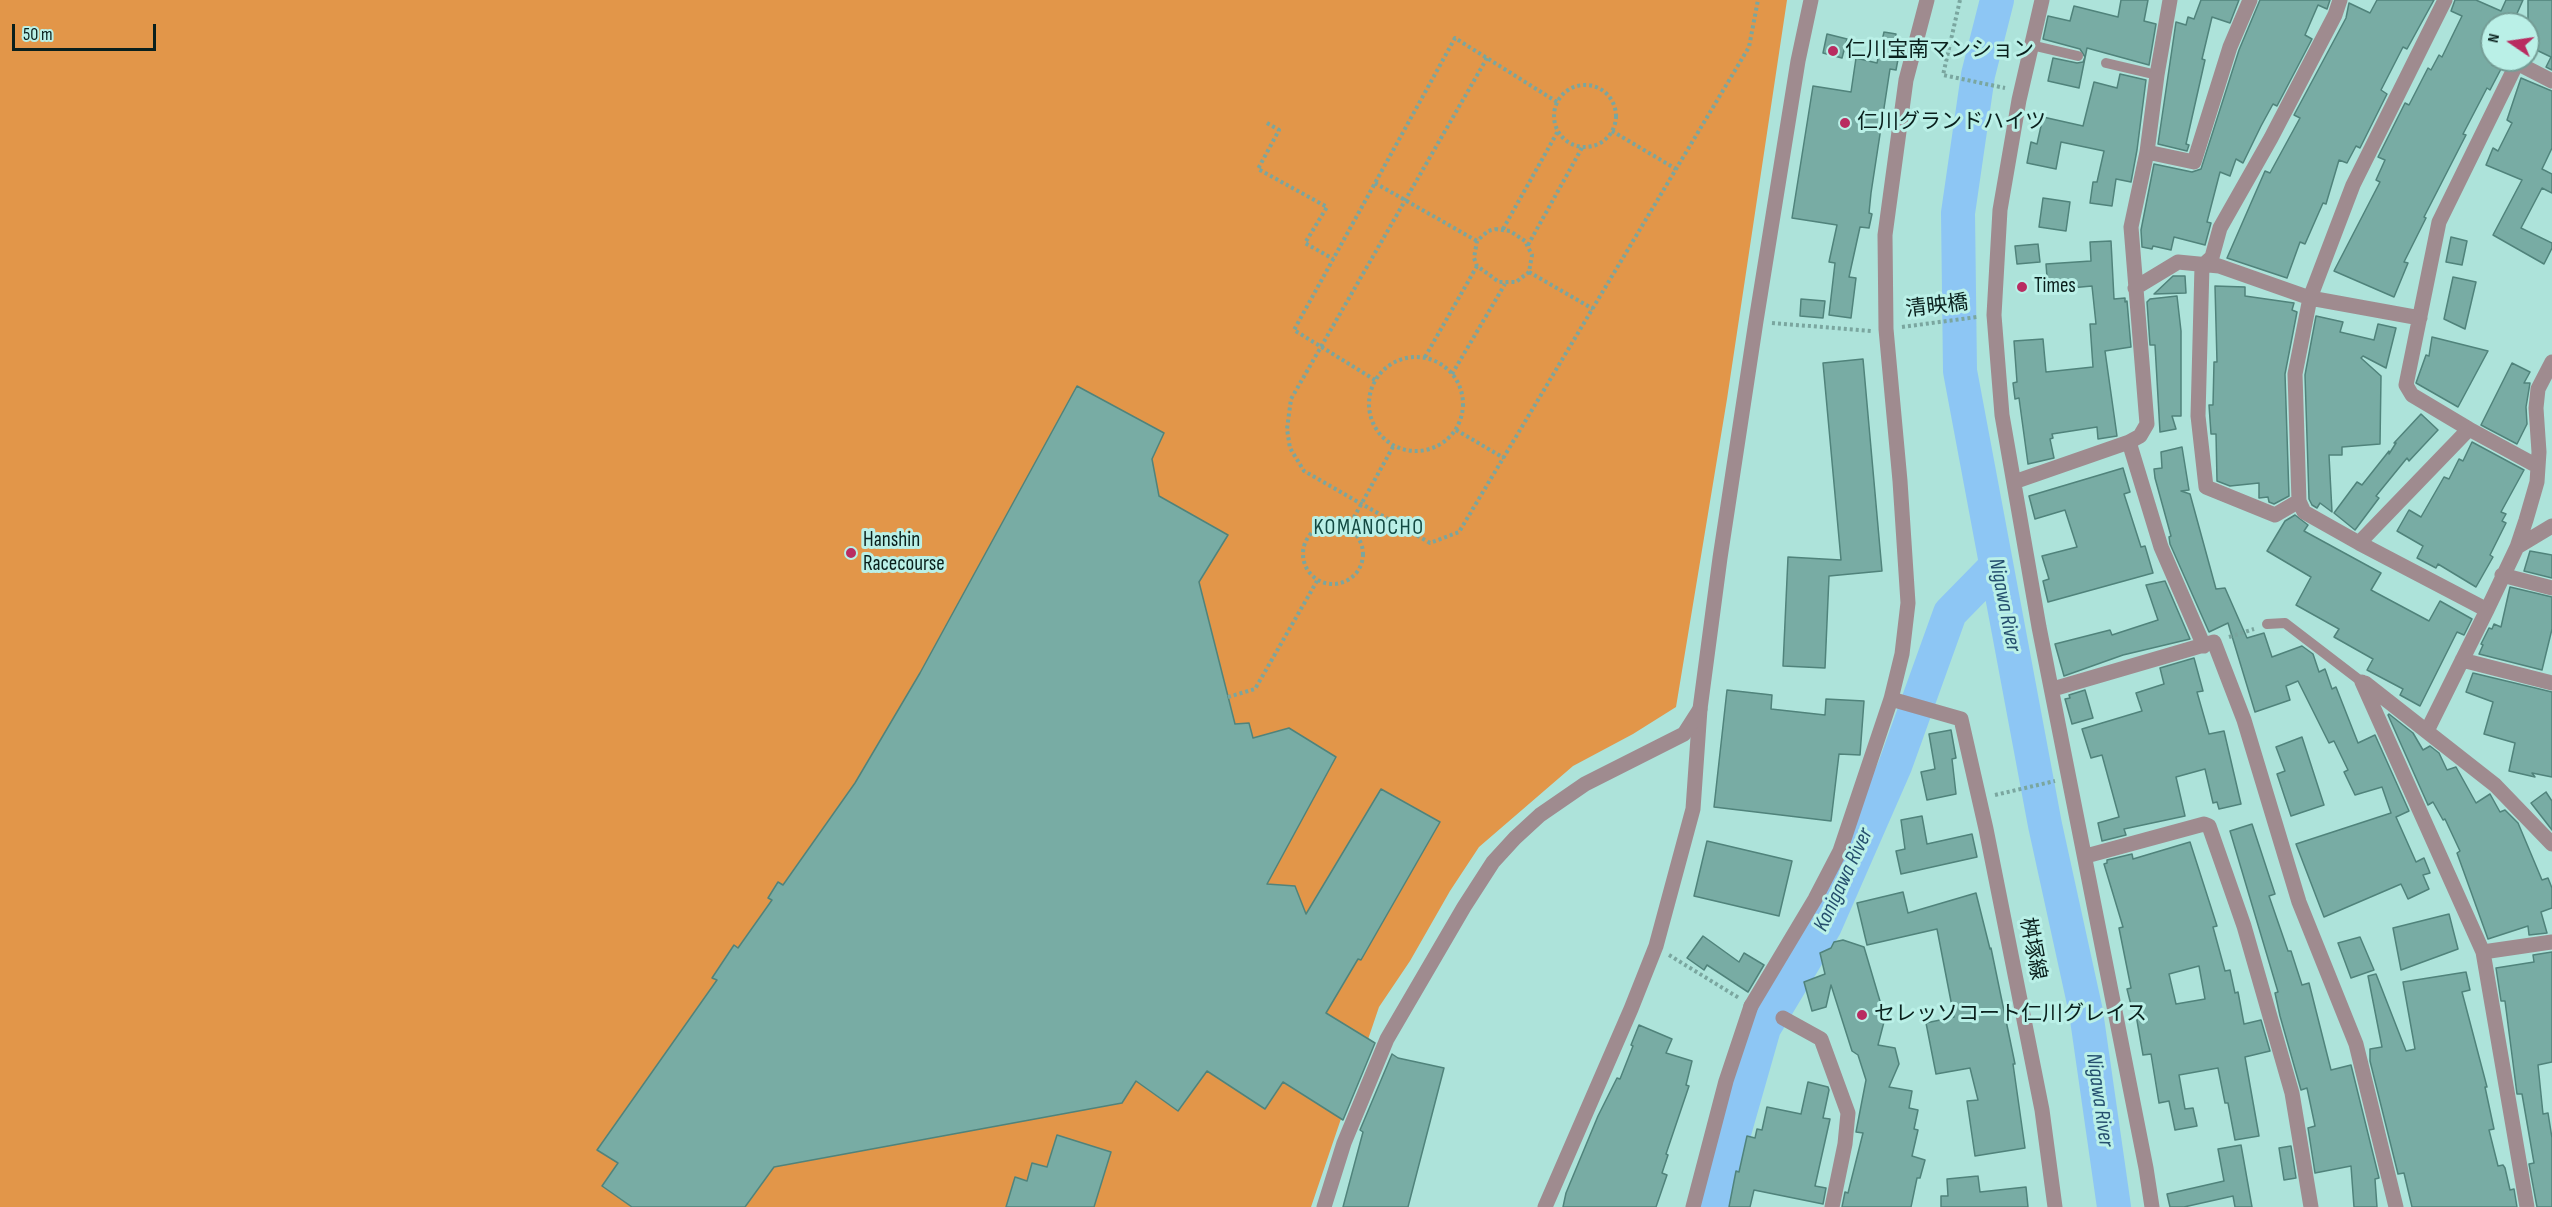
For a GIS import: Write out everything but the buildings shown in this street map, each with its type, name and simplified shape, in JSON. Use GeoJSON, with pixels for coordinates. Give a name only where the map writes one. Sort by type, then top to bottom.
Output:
{"type":"FeatureCollection","features":[{"type":"Feature","properties":{"kind":"street"},"geometry":{"type":"LineString","coordinates":[[1545,1207],[1632,1009],[1656,946],[1693,809],[1700,709],[1719,558],[1797,61],[1811,0]]}},
{"type":"Feature","properties":{"kind":"street"},"geometry":{"type":"LineString","coordinates":[[1692,1207],[1726,1081],[1751,1006],[1815,899],[1840,851],[1895,700],[1908,603],[1889,330],[1885,235],[1906,80],[1927,0]]}},
{"type":"Feature","properties":{"kind":"street"},"geometry":{"type":"LineString","coordinates":[[2042,0],[2017,110],[2000,210],[1994,315],[2002,415],[2152,1207]]}},
{"type":"Feature","properties":{"kind":"street"},"geometry":{"type":"LineString","coordinates":[[2014,482],[2129,442],[2140,436],[2147,424],[2131,227],[2147,152],[2170,0]]}},
{"type":"Feature","properties":{"kind":"street"},"geometry":{"type":"LineString","coordinates":[[2147,152],[2194,162],[2230,47],[2250,0]]}},
{"type":"Feature","properties":{"kind":"street"},"geometry":{"type":"LineString","coordinates":[[2299,501],[2275,515],[2206,487],[2198,416],[2202,266],[2212,257],[2220,228],[2298,87],[2335,15],[2340,0]]}},
{"type":"Feature","properties":{"kind":"street"},"geometry":{"type":"LineString","coordinates":[[2445,0],[2353,185],[2310,298],[2295,374],[2299,501],[2304,512],[2487,610]]}},
{"type":"Feature","properties":{"kind":"street"},"geometry":{"type":"LineString","coordinates":[[2537,466],[2469,429],[2412,394],[2406,385],[2439,222],[2517,63],[2552,81]]}},
{"type":"Feature","properties":{"kind":"street"},"geometry":{"type":"LineString","coordinates":[[2135,288],[2178,262],[2219,266],[2310,298],[2420,318]]}},
{"type":"Feature","properties":{"kind":"street"},"geometry":{"type":"LineString","coordinates":[[2427,730],[2517,547],[2537,482],[2538,389],[2552,362]]}},
{"type":"Feature","properties":{"kind":"street"},"geometry":{"type":"LineString","coordinates":[[2536,408],[2552,410]]}},
{"type":"Feature","properties":{"kind":"street"},"geometry":{"type":"LineString","coordinates":[[2359,543],[2469,429]]}},
{"type":"Feature","properties":{"kind":"street"},"geometry":{"type":"LineString","coordinates":[[2129,442],[2161,547],[2204,646]]}},
{"type":"Feature","properties":{"kind":"street"},"geometry":{"type":"LineString","coordinates":[[2517,547],[2552,526]]}},
{"type":"Feature","properties":{"kind":"street"},"geometry":{"type":"LineString","coordinates":[[2502,575],[2552,588]]}},
{"type":"Feature","properties":{"kind":"street"},"geometry":{"type":"LineString","coordinates":[[2053,689],[2214,642],[2241,710],[2299,902],[2356,1044],[2396,1207]]}},
{"type":"Feature","properties":{"kind":"street"},"geometry":{"type":"LineString","coordinates":[[2462,660],[2552,683]]}},
{"type":"Feature","properties":{"kind":"street"},"geometry":{"type":"LineString","coordinates":[[2362,682],[2427,730],[2494,785],[2552,844]]}},
{"type":"Feature","properties":{"kind":"street"},"geometry":{"type":"LineString","coordinates":[[2362,682],[2483,952],[2527,1207]]}},
{"type":"Feature","properties":{"kind":"street","name":"桝塚線"},"geometry":{"type":"LineString","coordinates":[[1895,700],[1961,719],[1986,829],[2042,1110],[2055,1207]]}},
{"type":"Feature","properties":{"kind":"street"},"geometry":{"type":"LineString","coordinates":[[1324,1207],[1344,1143],[1387,1039],[1493,862],[1540,816],[1585,784],[1684,734],[1700,709]]}},
{"type":"Feature","properties":{"kind":"street"},"geometry":{"type":"LineString","coordinates":[[2086,856],[2204,824],[2209,826],[2244,926],[2292,1093],[2311,1207]]}},
{"type":"Feature","properties":{"kind":"street"},"geometry":{"type":"LineString","coordinates":[[2483,952],[2552,942]]}},
{"type":"Feature","properties":{"kind":"street"},"geometry":{"type":"LineString","coordinates":[[1783,1018],[1821,1039],[1848,1113],[1845,1144],[1832,1207]]}},
{"type":"Feature","properties":{"kind":"lane"},"geometry":{"type":"LineString","coordinates":[[2031,45],[2078,56]]}},
{"type":"Feature","properties":{"kind":"lane"},"geometry":{"type":"LineString","coordinates":[[2106,63],[2157,75]]}},
{"type":"Feature","properties":{"kind":"lane"},"geometry":{"type":"LineString","coordinates":[[2267,624],[2285,623],[2362,682]]}},
{"type":"Feature","properties":{"kind":"path"},"geometry":{"type":"LineString","coordinates":[[1487,58],[1292,399],[1287,429],[1290,448],[1304,471],[1430,543],[1460,532],[1749,46],[1758,0]]}},
{"type":"Feature","properties":{"kind":"path"},"geometry":{"type":"LineString","coordinates":[[1959,0],[1943,75],[2005,89],[2007,78]]}},
{"type":"Feature","properties":{"kind":"path"},"geometry":{"type":"LineString","coordinates":[[1375,380],[1294,330],[1455,38],[1557,102]]}},
{"type":"Feature","properties":{"kind":"path"},"geometry":{"type":"LineString","coordinates":[[1582,85],[1602,90],[1614,106],[1616,116],[1612,130],[1602,141],[1583,146],[1565,139],[1558,131],[1554,112],[1557,102],[1563,94],[1582,85]]}},
{"type":"Feature","properties":{"kind":"path"},"geometry":{"type":"LineString","coordinates":[[1267,123],[1279,130],[1258,169],[1327,207],[1305,243],[1333,259]]}},
{"type":"Feature","properties":{"kind":"path"},"geometry":{"type":"LineString","coordinates":[[1612,130],[1676,169]]}},
{"type":"Feature","properties":{"kind":"path"},"geometry":{"type":"LineString","coordinates":[[1503,229],[1558,131]]}},
{"type":"Feature","properties":{"kind":"path"},"geometry":{"type":"LineString","coordinates":[[1528,245],[1583,146]]}},
{"type":"Feature","properties":{"kind":"path"},"geometry":{"type":"LineString","coordinates":[[1375,183],[1477,241]]}},
{"type":"Feature","properties":{"kind":"path"},"geometry":{"type":"LineString","coordinates":[[1503,229],[1528,245],[1532,255],[1529,272],[1516,282],[1505,284],[1491,278],[1477,266],[1474,258],[1477,241],[1488,231],[1503,229]]}},
{"type":"Feature","properties":{"kind":"path"},"geometry":{"type":"LineString","coordinates":[[1425,357],[1477,266]]}},
{"type":"Feature","properties":{"kind":"path"},"geometry":{"type":"LineString","coordinates":[[1529,272],[1593,309]]}},
{"type":"Feature","properties":{"kind":"path"},"geometry":{"type":"LineString","coordinates":[[1452,374],[1505,284]]}},
{"type":"Feature","properties":{"kind":"path","name":"清映橋"},"geometry":{"type":"LineString","coordinates":[[1756,321],[1831,329],[1889,330],[1985,316]]}},
{"type":"Feature","properties":{"kind":"path"},"geometry":{"type":"LineString","coordinates":[[1425,357],[1438,362],[1452,374],[1458,383],[1463,398],[1462,414],[1456,430],[1445,442],[1430,449],[1414,451],[1394,445],[1384,439],[1374,427],[1369,411],[1369,395],[1375,380],[1396,360],[1425,357]]}},
{"type":"Feature","properties":{"kind":"path"},"geometry":{"type":"LineString","coordinates":[[1456,430],[1504,458]]}},
{"type":"Feature","properties":{"kind":"path"},"geometry":{"type":"LineString","coordinates":[[1348,528],[1394,445]]}},
{"type":"Feature","properties":{"kind":"path"},"geometry":{"type":"LineString","coordinates":[[1334,523],[1348,528],[1359,539],[1363,549],[1360,568],[1354,576],[1336,585],[1317,581],[1304,566],[1303,546],[1308,537],[1315,529],[1324,525],[1334,523]]}},
{"type":"Feature","properties":{"kind":"path"},"geometry":{"type":"LineString","coordinates":[[1228,697],[1255,689],[1317,581]]}},
{"type":"Feature","properties":{"kind":"path"},"geometry":{"type":"LineString","coordinates":[[2220,640],[2267,624]]}},
{"type":"Feature","properties":{"kind":"path"},"geometry":{"type":"LineString","coordinates":[[1995,794],[2057,781]]}},
{"type":"Feature","properties":{"kind":"path"},"geometry":{"type":"LineString","coordinates":[[1673,957],[1730,993]]}},
{"type":"Feature","properties":{"kind":"shaded area","name":"Hanshin Racecourse"},"geometry":{"type":"Polygon","coordinates":[[[0,0],[1787,0],[1727,399],[1676,707],[1633,734],[1573,766],[1479,847],[1450,891],[1410,961],[1379,1007],[1311,1207],[0,1207],[0,0]]]}},
{"type":"Feature","properties":{"kind":"waterway","name":"Nigawa River"},"geometry":{"type":"LineString","coordinates":[[1997,0],[1978,75],[1958,213],[1960,371],[2045,825],[2086,1012],[2114,1207]]}},
{"type":"Feature","properties":{"kind":"waterway","name":"Konigawa River"},"geometry":{"type":"LineString","coordinates":[[1713,1207],[1764,1028],[1825,926],[1895,766],[1950,613],[1996,566]]}},
{"type":"Feature","properties":{"kind":"place","name":"仁川宝南マンション"},"geometry":{"type":"Point","coordinates":[1833,51]}},
{"type":"Feature","properties":{"kind":"place","name":"仁川グランドハイツ"},"geometry":{"type":"Point","coordinates":[1845,123]}},
{"type":"Feature","properties":{"kind":"place","name":"Times"},"geometry":{"type":"Point","coordinates":[2022,287]}},
{"type":"Feature","properties":{"kind":"place","name":"Hanshin Racecourse"},"geometry":{"type":"Point","coordinates":[851,553]}},
{"type":"Feature","properties":{"kind":"place","name":"セレッソコート仁川グレイス"},"geometry":{"type":"Point","coordinates":[1862,1015]}},
{"type":"Feature","properties":{"kind":"district","name":"KOMANOCHO"},"geometry":{"type":"Point","coordinates":[1369,528]}}]}
